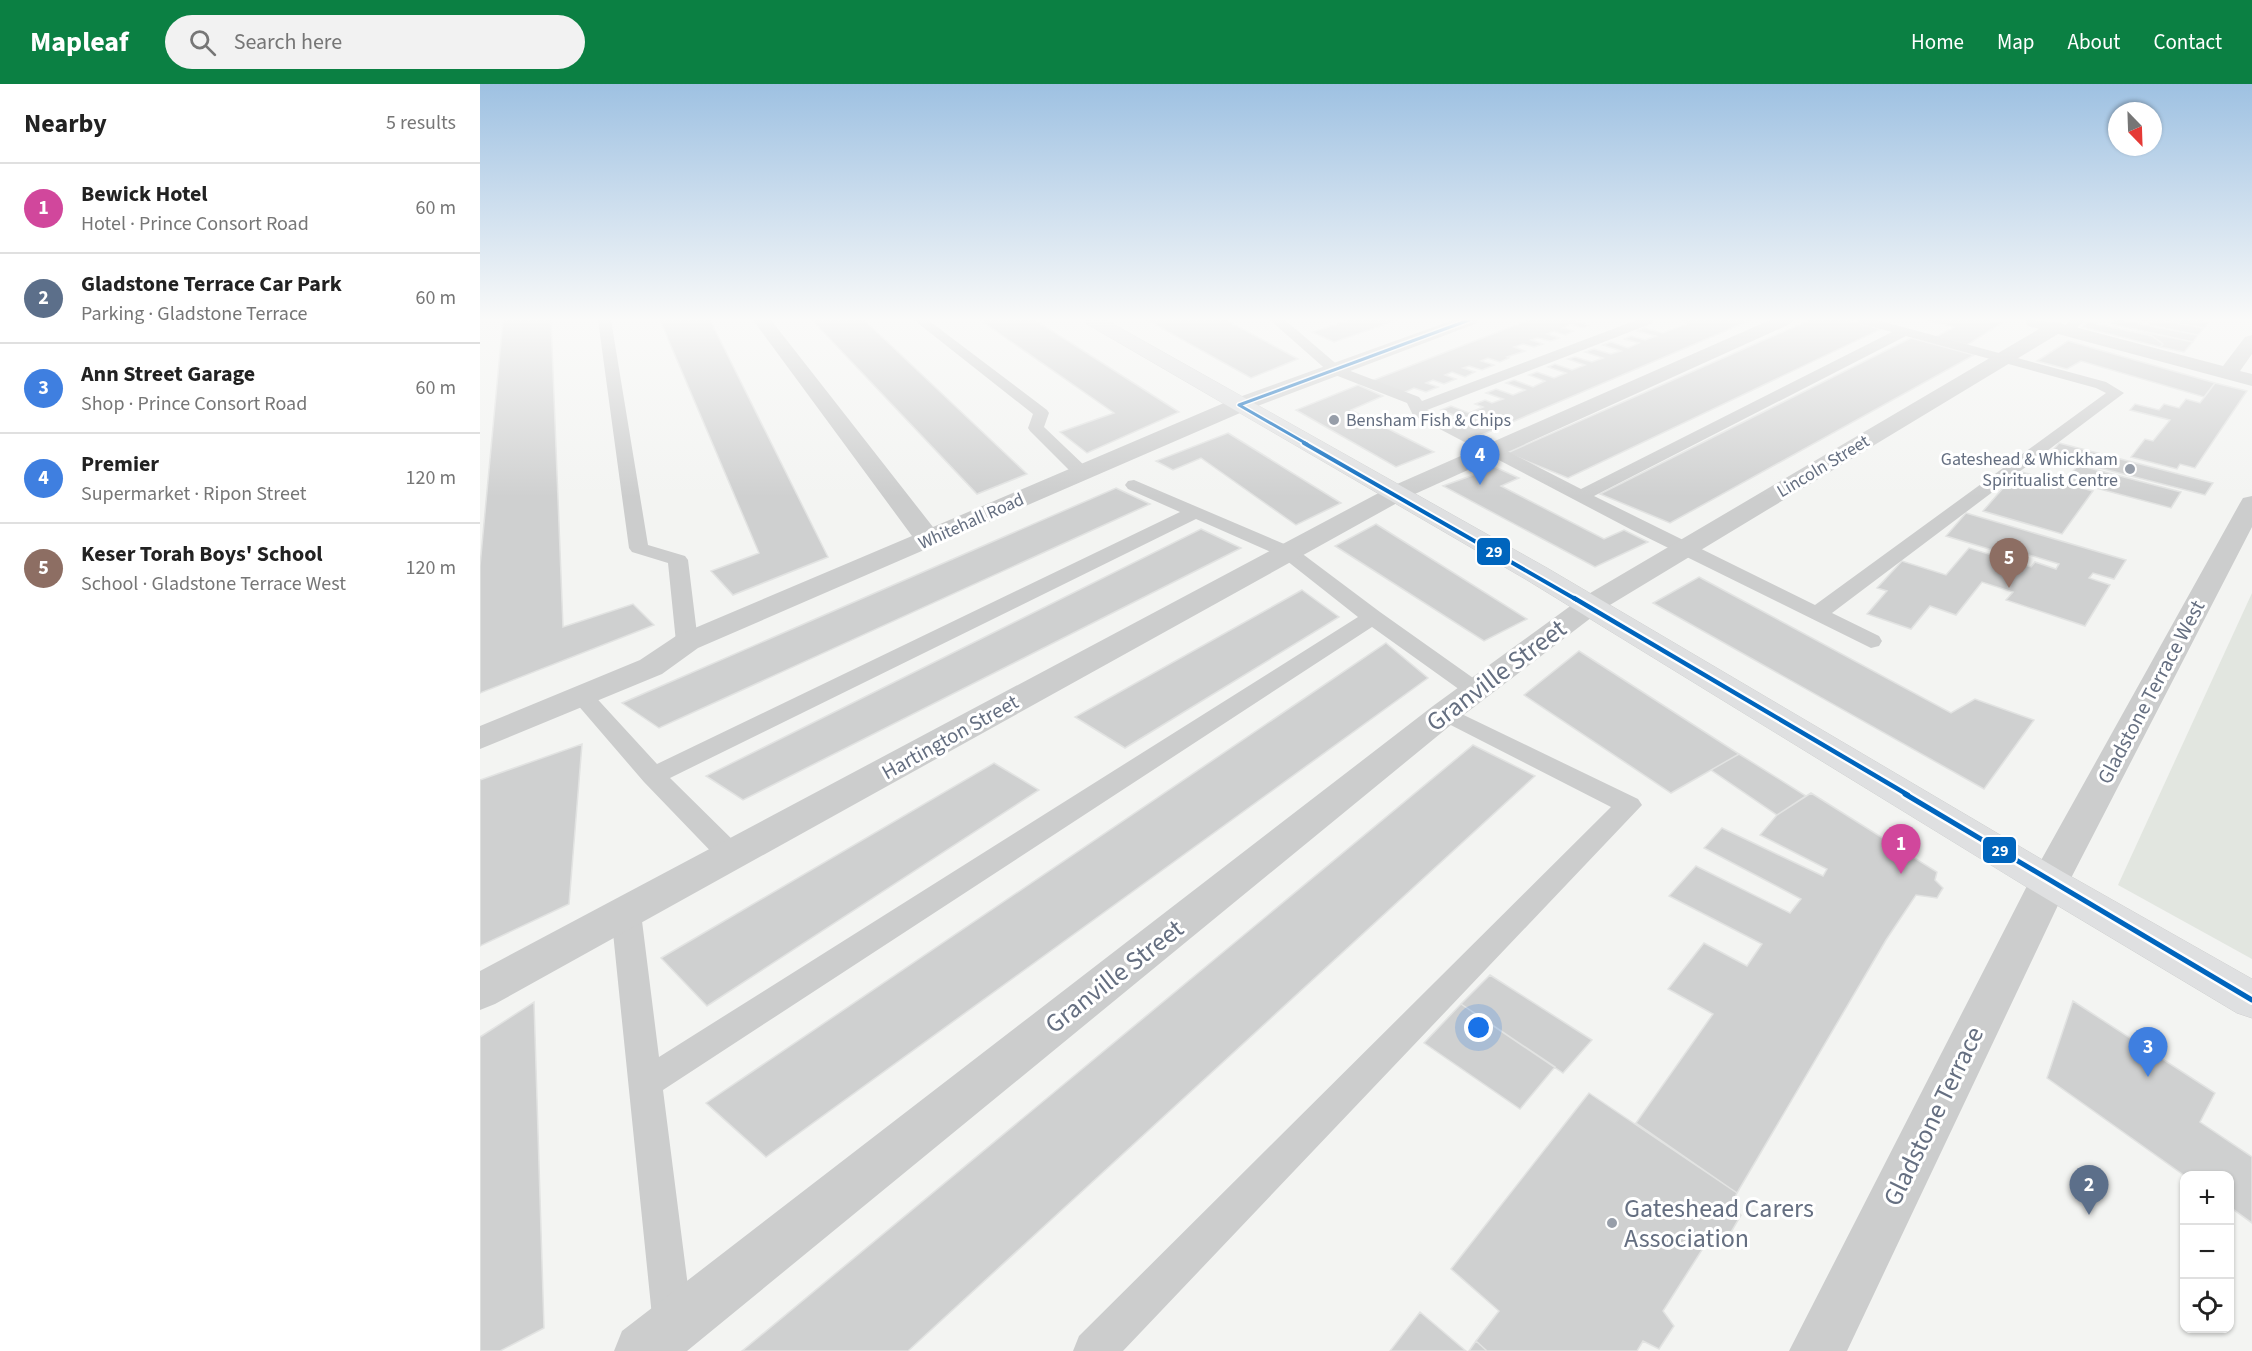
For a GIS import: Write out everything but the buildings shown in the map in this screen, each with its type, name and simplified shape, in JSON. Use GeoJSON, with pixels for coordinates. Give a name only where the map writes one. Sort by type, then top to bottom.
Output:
{"type":"FeatureCollection","features":[{"type":"Feature","properties":{"kind":"street"},"geometry":{"type":"LineString","coordinates":[[807,379],[929,540]]}},
{"type":"Feature","properties":{"kind":"street"},"geometry":{"type":"LineString","coordinates":[[1195,379],[1590,605],[2049,882],[2252,1000]]}},
{"type":"Feature","properties":{"kind":"street","name":"Whitehall Road"},"geometry":{"type":"LineString","coordinates":[[480,738],[651,667],[687,642],[1239,405],[1310,379]]}},
{"type":"Feature","properties":{"kind":"street","name":"Hartington Street"},"geometry":{"type":"LineString","coordinates":[[491,986],[1397,493],[1651,379]]}},
{"type":"Feature","properties":{"kind":"street","name":"Lincoln Street"},"geometry":{"type":"LineString","coordinates":[[1590,605],[1969,379]]}},
{"type":"Feature","properties":{"kind":"street","name":"Gladstone Terrace West"},"geometry":{"type":"LineString","coordinates":[[2049,882],[2252,503]]}},
{"type":"Feature","properties":{"kind":"street","name":"Granville Street"},"geometry":{"type":"LineString","coordinates":[[658,1338],[1460,702],[1590,605]]}},
{"type":"Feature","properties":{"kind":"street","name":"Gladstone Terrace"},"geometry":{"type":"LineString","coordinates":[[1816,1351],[2049,882]]}},
{"type":"Feature","properties":{"kind":"lane"},"geometry":{"type":"LineString","coordinates":[[613,379],[639,548],[678,560],[687,642]]}},
{"type":"Feature","properties":{"kind":"lane"},"geometry":{"type":"LineString","coordinates":[[997,379],[1041,413],[1036,428],[1081,472]]}},
{"type":"Feature","properties":{"kind":"lane"},"geometry":{"type":"LineString","coordinates":[[1359,379],[1414,400],[1419,412],[1491,450],[1870,640]]}},
{"type":"Feature","properties":{"kind":"lane"},"geometry":{"type":"LineString","coordinates":[[1417,408],[1493,379]]}},
{"type":"Feature","properties":{"kind":"lane"},"geometry":{"type":"LineString","coordinates":[[1580,496],[1810,379]]}},
{"type":"Feature","properties":{"kind":"lane"},"geometry":{"type":"LineString","coordinates":[[1817,614],[2116,393],[2101,385],[2080,379]]}},
{"type":"Feature","properties":{"kind":"lane"},"geometry":{"type":"LineString","coordinates":[[1094,1351],[1629,805],[1460,702],[1372,617],[1288,552],[1134,485]]}},
{"type":"Feature","properties":{"kind":"lane"},"geometry":{"type":"LineString","coordinates":[[653,776],[1195,512]]}},
{"type":"Feature","properties":{"kind":"lane"},"geometry":{"type":"LineString","coordinates":[[645,1084],[1372,617]]}},
{"type":"Feature","properties":{"kind":"lane"},"geometry":{"type":"LineString","coordinates":[[582,696],[653,776],[732,856]]}},
{"type":"Feature","properties":{"kind":"lane"},"geometry":{"type":"LineString","coordinates":[[626,914],[645,1084],[658,1338]]}},
{"type":"Feature","properties":{"kind":"shaded area"},"geometry":{"type":"Polygon","coordinates":[[[2252,593],[2252,959],[2118,885],[2252,593]]]}},
{"type":"Feature","properties":{"kind":"transit line","name":"29"},"geometry":{"type":"LineString","coordinates":[[1239,405],[1309,379]]}},
{"type":"Feature","properties":{"kind":"transit line","name":"29"},"geometry":{"type":"LineString","coordinates":[[1239,405],[1621,625],[2252,1000]]}},
{"type":"Feature","properties":{"kind":"place","name":"Bensham Fish & Chips"},"geometry":{"type":"Point","coordinates":[1334,420]}},
{"type":"Feature","properties":{"kind":"place","name":"Gateshead & Whickham Spiritualist Centre"},"geometry":{"type":"Point","coordinates":[2130,469]}},
{"type":"Feature","properties":{"kind":"place","name":"Premier"},"geometry":{"type":"Point","coordinates":[1480,485]}},
{"type":"Feature","properties":{"kind":"place","name":"Keser Torah Boys' School"},"geometry":{"type":"Point","coordinates":[2009,588]}},
{"type":"Feature","properties":{"kind":"place","name":"Bewick Hotel"},"geometry":{"type":"Point","coordinates":[1901,874]}},
{"type":"Feature","properties":{"kind":"place","name":"Ann Street Garage"},"geometry":{"type":"Point","coordinates":[2148,1077]}},
{"type":"Feature","properties":{"kind":"place","name":"Gladstone Terrace Car Park"},"geometry":{"type":"Point","coordinates":[2089,1215]}},
{"type":"Feature","properties":{"kind":"place","name":"Gateshead Carers Association"},"geometry":{"type":"Point","coordinates":[1612,1223]}}]}
